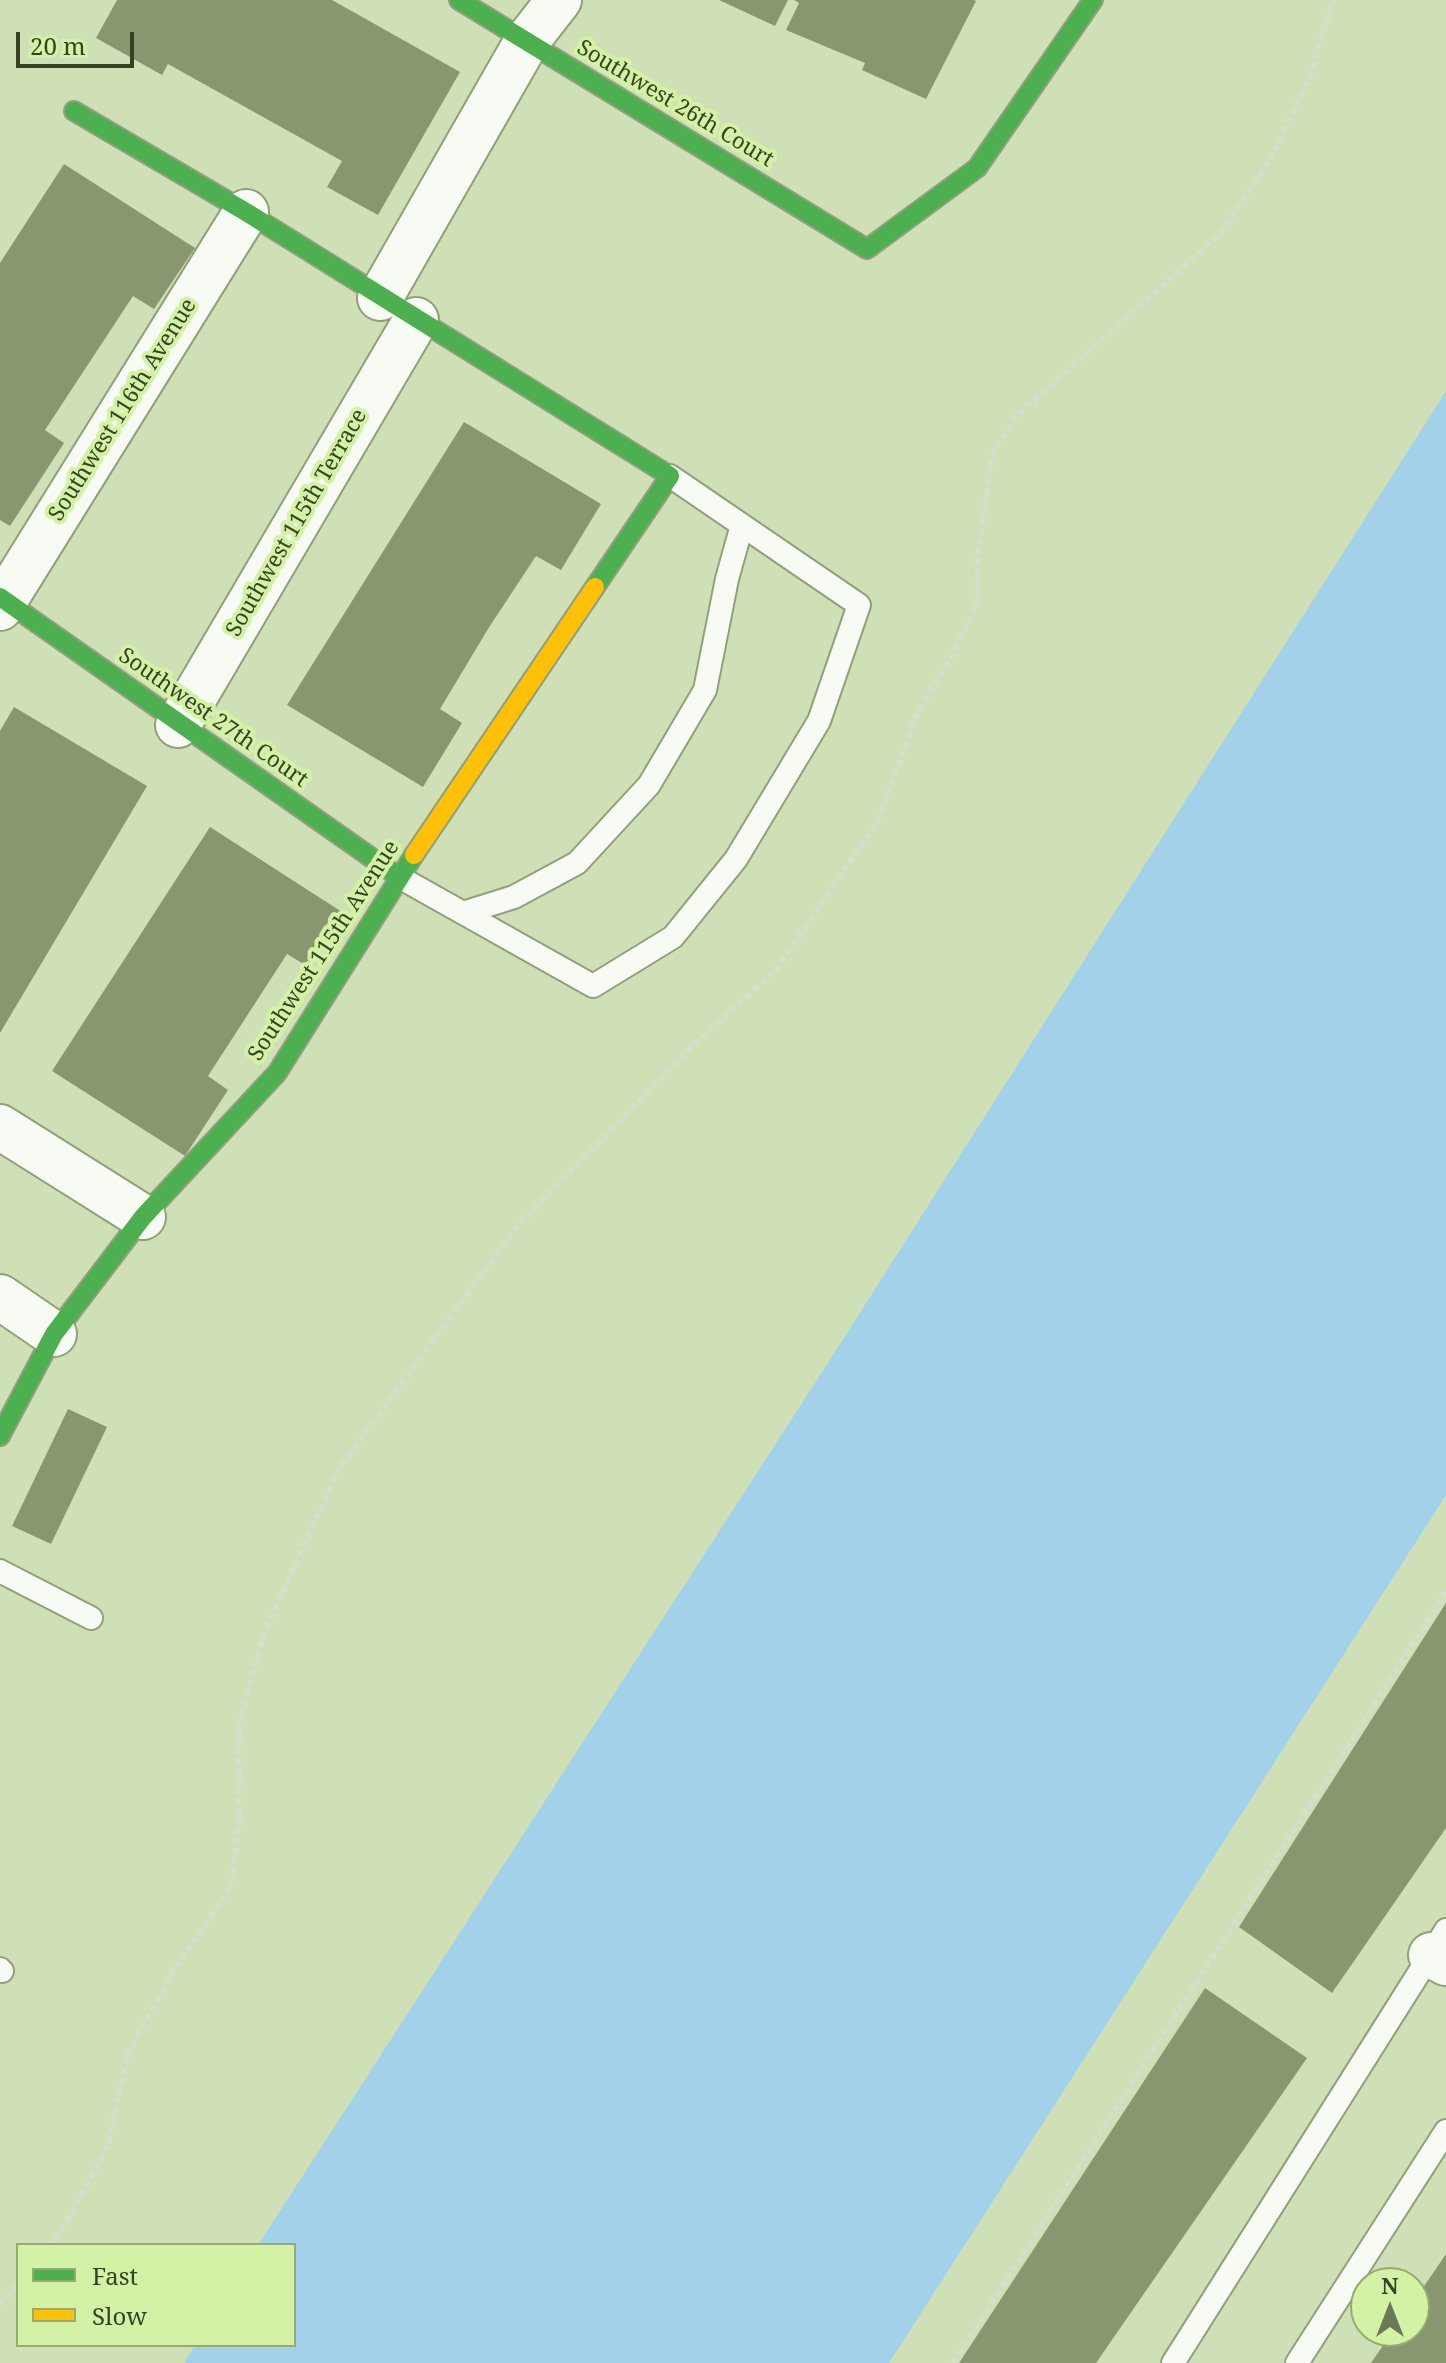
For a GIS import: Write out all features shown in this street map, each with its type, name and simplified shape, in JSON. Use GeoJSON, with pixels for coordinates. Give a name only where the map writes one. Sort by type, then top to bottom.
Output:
{"type":"FeatureCollection","features":[{"type":"Feature","properties":{"kind":"street","name":"Southwest 26th Court"},"geometry":{"type":"LineString","coordinates":[[459,0],[867,249],[977,168],[1093,0]]}},
{"type":"Feature","properties":{"kind":"street","name":"Southwest 115th Terrace"},"geometry":{"type":"LineString","coordinates":[[178,725],[398,309],[527,41],[559,0]]}},
{"type":"Feature","properties":{"kind":"street"},"geometry":{"type":"LineString","coordinates":[[74,111],[246,212],[670,476]]}},
{"type":"Feature","properties":{"kind":"street","name":"Southwest 116th Avenue"},"geometry":{"type":"LineString","coordinates":[[2,602],[246,212]]}},
{"type":"Feature","properties":{"kind":"street","name":"Southwest 115th Avenue"},"geometry":{"type":"LineString","coordinates":[[0,1436],[54,1334],[143,1217],[277,1073],[399,877],[670,476]]}},
{"type":"Feature","properties":{"kind":"street","name":"Southwest 27th Court"},"geometry":{"type":"LineString","coordinates":[[2,602],[399,877]]}},
{"type":"Feature","properties":{"kind":"street"},"geometry":{"type":"LineString","coordinates":[[0,1127],[143,1217]]}},
{"type":"Feature","properties":{"kind":"street"},"geometry":{"type":"LineString","coordinates":[[0,1297],[54,1334]]}},
{"type":"Feature","properties":{"kind":"lane"},"geometry":{"type":"LineString","coordinates":[[399,877],[593,986],[673,937],[736,859],[819,721],[859,605],[670,476]]}},
{"type":"Feature","properties":{"kind":"lane"},"geometry":{"type":"LineString","coordinates":[[463,913],[514,897],[577,863],[649,785],[705,690],[727,579],[742,525]]}},
{"type":"Feature","properties":{"kind":"lane"},"geometry":{"type":"LineString","coordinates":[[0,1571],[91,1618]]}},
{"type":"Feature","properties":{"kind":"lane"},"geometry":{"type":"LineString","coordinates":[[1173,2363],[1441,1949]]}},
{"type":"Feature","properties":{"kind":"lane"},"geometry":{"type":"LineString","coordinates":[[1297,2363],[1446,2131]]}},
{"type":"Feature","properties":{"kind":"path"},"geometry":{"type":"LineString","coordinates":[[50,2243],[64,2226],[107,2148],[128,2053],[175,1969],[231,1887],[239,1824],[239,1723],[266,1628],[340,1467],[520,1223],[695,1043],[776,970],[878,821],[918,711],[951,658],[976,606],[978,553],[992,455],[1014,418],[1219,235],[1268,163],[1310,77],[1333,0]]}},
{"type":"Feature","properties":{"kind":"path"},"geometry":{"type":"LineString","coordinates":[[953,2363],[1446,1592]]}},
{"type":"Feature","properties":{"kind":"path"},"geometry":{"type":"LineString","coordinates":[[0,2304],[16,2286]]}},
{"type":"Feature","properties":{"kind":"water"},"geometry":{"type":"Polygon","coordinates":[[[1446,391],[1446,1495],[889,2363],[184,2363],[194,2347],[296,2347],[296,2243],[259,2243],[835,1352],[1446,391]]]}},
{"type":"Feature","properties":{"kind":"building"},"geometry":{"type":"Polygon","coordinates":[[[117,0],[332,0],[460,72],[378,215],[327,187],[342,161],[168,64],[162,75],[96,38],[117,0]]]}},
{"type":"Feature","properties":{"kind":"building"},"geometry":{"type":"Polygon","coordinates":[[[719,0],[788,0],[775,26],[719,0]]]}},
{"type":"Feature","properties":{"kind":"building"},"geometry":{"type":"Polygon","coordinates":[[[794,0],[976,1],[926,99],[862,70],[865,63],[786,30],[799,3],[794,0]]]}},
{"type":"Feature","properties":{"kind":"building"},"geometry":{"type":"Polygon","coordinates":[[[64,164],[195,248],[154,309],[133,296],[45,430],[64,443],[10,526],[0,520],[0,263],[64,164]]]}},
{"type":"Feature","properties":{"kind":"building"},"geometry":{"type":"Polygon","coordinates":[[[464,422],[601,504],[561,570],[536,556],[488,629],[440,709],[462,723],[423,787],[287,705],[464,422]]]}},
{"type":"Feature","properties":{"kind":"building"},"geometry":{"type":"Polygon","coordinates":[[[14,707],[147,786],[0,1033],[0,731],[14,707]]]}},
{"type":"Feature","properties":{"kind":"building"},"geometry":{"type":"Polygon","coordinates":[[[210,827],[342,912],[307,966],[287,954],[208,1076],[228,1090],[185,1156],[52,1071],[210,827]]]}},
{"type":"Feature","properties":{"kind":"building"},"geometry":{"type":"Polygon","coordinates":[[[68,1409],[107,1427],[51,1544],[12,1526],[68,1409]]]}},
{"type":"Feature","properties":{"kind":"building"},"geometry":{"type":"Polygon","coordinates":[[[1446,1603],[1446,1828],[1332,1993],[1239,1927],[1446,1603]]]}},
{"type":"Feature","properties":{"kind":"building"},"geometry":{"type":"Polygon","coordinates":[[[1205,1988],[1307,2058],[1096,2363],[959,2363],[1205,1988]]]}},
{"type":"Feature","properties":{"kind":"building"},"geometry":{"type":"Polygon","coordinates":[[[1446,2254],[1446,2363],[1371,2363],[1382,2347],[1430,2347],[1430,2278],[1446,2254]]]}},
{"type":"Feature","properties":{"kind":"traffic: fast"},"geometry":{"type":"LineString","coordinates":[[459,0],[867,249],[977,168],[1093,0]]}},
{"type":"Feature","properties":{"kind":"traffic: fast"},"geometry":{"type":"LineString","coordinates":[[74,111],[246,212],[670,476],[595,587]]}},
{"type":"Feature","properties":{"kind":"traffic: fast"},"geometry":{"type":"LineString","coordinates":[[0,597],[399,877]]}},
{"type":"Feature","properties":{"kind":"traffic: fast"},"geometry":{"type":"LineString","coordinates":[[0,1436],[54,1334],[143,1217],[277,1073],[414,855]]}},
{"type":"Feature","properties":{"kind":"traffic: slow"},"geometry":{"type":"LineString","coordinates":[[414,855],[595,587]]}}]}
